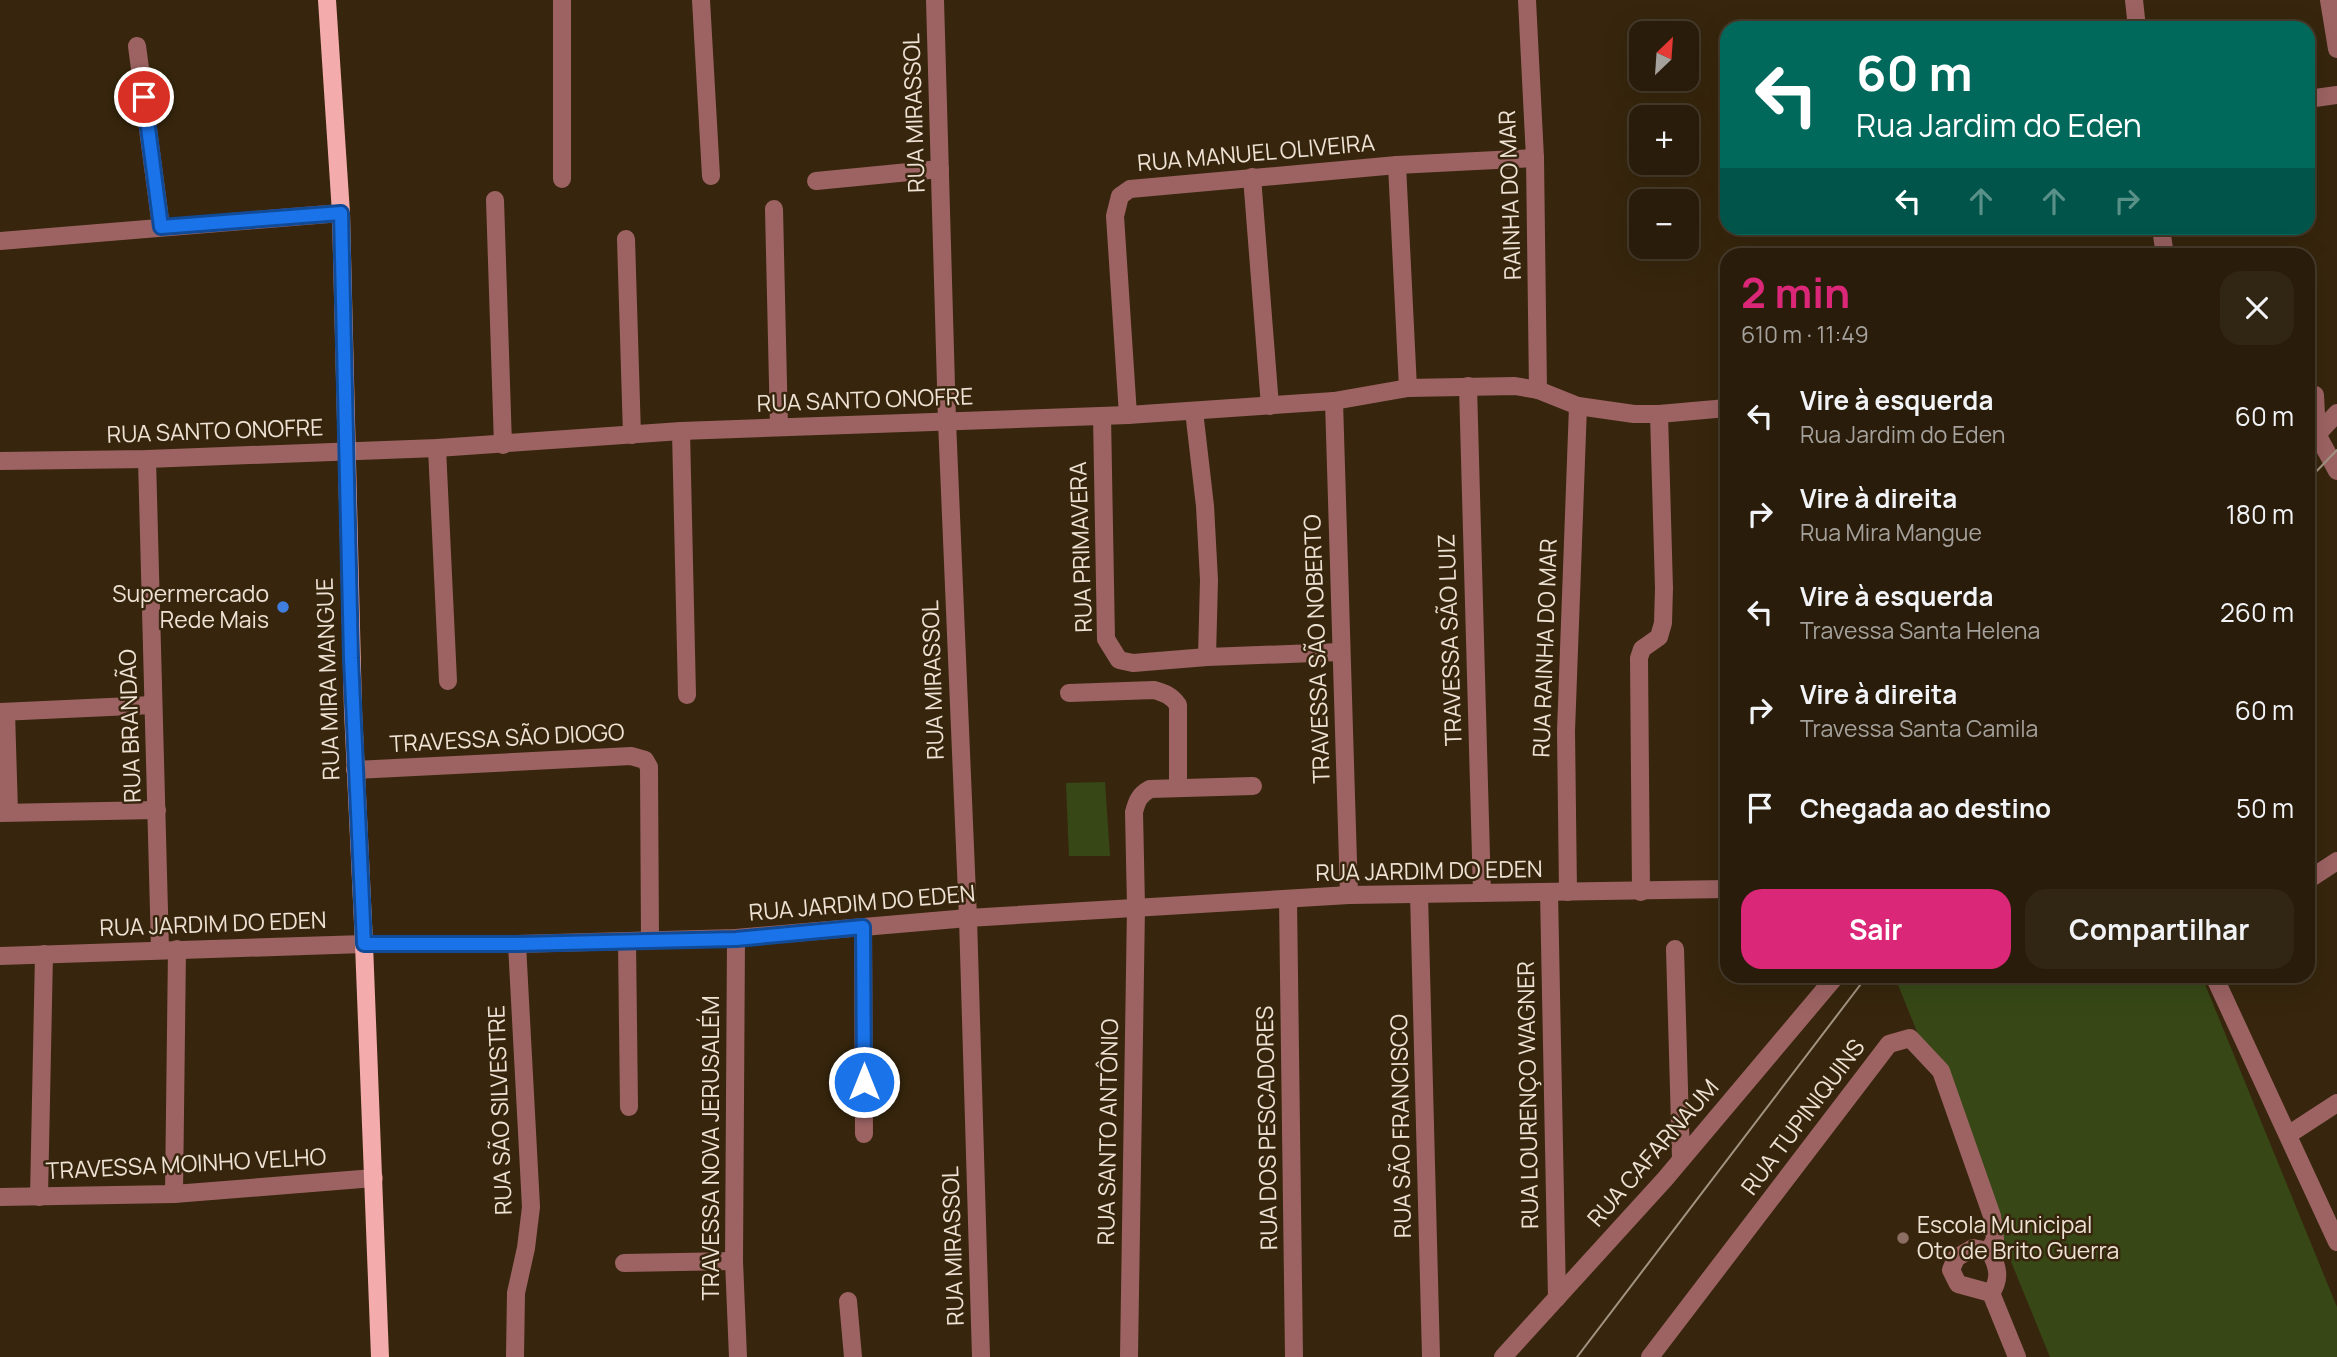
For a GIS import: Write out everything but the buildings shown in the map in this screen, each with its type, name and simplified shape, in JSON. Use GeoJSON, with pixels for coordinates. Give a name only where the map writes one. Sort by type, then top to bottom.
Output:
{"type":"FeatureCollection","features":[{"type":"Feature","properties":{"kind":"main road","name":"RUA MIRA MANGUE"},"geometry":{"type":"LineString","coordinates":[[327,0],[341,213],[355,771],[380,1357]]}},
{"type":"Feature","properties":{"kind":"street"},"geometry":{"type":"LineString","coordinates":[[562,0],[562,179]]}},
{"type":"Feature","properties":{"kind":"street"},"geometry":{"type":"LineString","coordinates":[[701,0],[711,176]]}},
{"type":"Feature","properties":{"kind":"street","name":"RUA MIRASSOL"},"geometry":{"type":"LineString","coordinates":[[935,0],[947,421],[968,918],[981,1357]]}},
{"type":"Feature","properties":{"kind":"street","name":"RAINHA DO MAR"},"geometry":{"type":"LineString","coordinates":[[1527,0],[1535,158],[1538,390]]}},
{"type":"Feature","properties":{"kind":"street"},"geometry":{"type":"LineString","coordinates":[[2134,0],[2136,21]]}},
{"type":"Feature","properties":{"kind":"street"},"geometry":{"type":"LineString","coordinates":[[2329,0],[2337,49]]}},
{"type":"Feature","properties":{"kind":"street"},"geometry":{"type":"LineString","coordinates":[[137,46],[161,227]]}},
{"type":"Feature","properties":{"kind":"street"},"geometry":{"type":"LineString","coordinates":[[2315,98],[2337,95]]}},
{"type":"Feature","properties":{"kind":"street","name":"RUA MANUEL OLIVEIRA"},"geometry":{"type":"LineString","coordinates":[[1128,415],[1115,216],[1120,196],[1130,189],[1398,165],[1535,158]]}},
{"type":"Feature","properties":{"kind":"street"},"geometry":{"type":"LineString","coordinates":[[1398,165],[1408,388]]}},
{"type":"Feature","properties":{"kind":"street"},"geometry":{"type":"LineString","coordinates":[[817,181],[940,169]]}},
{"type":"Feature","properties":{"kind":"street"},"geometry":{"type":"LineString","coordinates":[[1252,177],[1270,406]]}},
{"type":"Feature","properties":{"kind":"street"},"geometry":{"type":"LineString","coordinates":[[495,200],[503,445]]}},
{"type":"Feature","properties":{"kind":"street"},"geometry":{"type":"LineString","coordinates":[[774,209],[779,427]]}},
{"type":"Feature","properties":{"kind":"street"},"geometry":{"type":"LineString","coordinates":[[0,241],[341,213]]}},
{"type":"Feature","properties":{"kind":"street"},"geometry":{"type":"LineString","coordinates":[[626,239],[632,435]]}},
{"type":"Feature","properties":{"kind":"street","name":"RUA SANTO ONOFRE"},"geometry":{"type":"LineString","coordinates":[[0,461],[147,459],[437,448],[681,431],[1128,415],[1334,401],[1408,388],[1468,386],[1516,386],[1538,390],[1578,406],[1625,413],[1659,414],[1720,409]]}},
{"type":"Feature","properties":{"kind":"street","name":"TRAVESSA SÃO LUIZ"},"geometry":{"type":"LineString","coordinates":[[1468,386],[1482,893]]}},
{"type":"Feature","properties":{"kind":"street","name":"TRAVESSA SÃO NOBERTO"},"geometry":{"type":"LineString","coordinates":[[1334,401],[1349,895]]}},
{"type":"Feature","properties":{"kind":"street","name":"RUA RAINHA DO MAR"},"geometry":{"type":"LineString","coordinates":[[1558,892],[1578,406]]}},
{"type":"Feature","properties":{"kind":"street"},"geometry":{"type":"LineString","coordinates":[[1194,411],[1205,506],[1209,580],[1207,657]]}},
{"type":"Feature","properties":{"kind":"street"},"geometry":{"type":"LineString","coordinates":[[2315,432],[2337,413]]}},
{"type":"Feature","properties":{"kind":"street"},"geometry":{"type":"LineString","coordinates":[[1641,892],[1639,659],[1642,649],[1659,637],[1663,623],[1659,414]]}},
{"type":"Feature","properties":{"kind":"street","name":"RUA PRIMAVERA"},"geometry":{"type":"LineString","coordinates":[[1102,416],[1106,639],[1119,660],[1133,663],[1340,652]]}},
{"type":"Feature","properties":{"kind":"street"},"geometry":{"type":"LineString","coordinates":[[681,431],[687,695]]}},
{"type":"Feature","properties":{"kind":"street"},"geometry":{"type":"LineString","coordinates":[[2315,441],[2337,471]]}},
{"type":"Feature","properties":{"kind":"street"},"geometry":{"type":"LineString","coordinates":[[437,448],[448,681]]}},
{"type":"Feature","properties":{"kind":"street","name":"RUA BRANDÃO"},"geometry":{"type":"LineString","coordinates":[[147,459],[157,810],[169,949],[174,1194]]}},
{"type":"Feature","properties":{"kind":"street"},"geometry":{"type":"LineString","coordinates":[[1069,693],[1154,690],[1173,698],[1178,705],[1178,787]]}},
{"type":"Feature","properties":{"kind":"street"},"geometry":{"type":"LineString","coordinates":[[153,705],[3,712],[5,812],[157,810]]}},
{"type":"Feature","properties":{"kind":"street","name":"TRAVESSA SÃO DIOGO"},"geometry":{"type":"LineString","coordinates":[[355,771],[631,756],[645,760],[649,767],[650,941]]}},
{"type":"Feature","properties":{"kind":"street","name":"RUA SANTO ANTÔNIO"},"geometry":{"type":"LineString","coordinates":[[1129,1357],[1136,907],[1134,812],[1142,793],[1150,789],[1253,786]]}},
{"type":"Feature","properties":{"kind":"street"},"geometry":{"type":"LineString","coordinates":[[2315,875],[2337,861]]}},
{"type":"Feature","properties":{"kind":"street","name":"RUA JARDIM DO EDEN"},"geometry":{"type":"LineString","coordinates":[[0,956],[364,944],[736,939],[968,918],[1349,895],[1720,889]]}},
{"type":"Feature","properties":{"kind":"street","name":"RUA LOURENÇO WAGNER"},"geometry":{"type":"LineString","coordinates":[[1557,1298],[1558,892]]}},
{"type":"Feature","properties":{"kind":"street","name":"RUA SÃO FRANCISCO"},"geometry":{"type":"LineString","coordinates":[[1419,894],[1431,1357]]}},
{"type":"Feature","properties":{"kind":"street","name":"RUA DOS PESCADORES"},"geometry":{"type":"LineString","coordinates":[[1288,899],[1294,1357]]}},
{"type":"Feature","properties":{"kind":"street"},"geometry":{"type":"LineString","coordinates":[[863,927],[864,1134]]}},
{"type":"Feature","properties":{"kind":"street","name":"TRAVESSA NOVA JERUSALÉM"},"geometry":{"type":"LineString","coordinates":[[736,939],[734,1261],[738,1357]]}},
{"type":"Feature","properties":{"kind":"street"},"geometry":{"type":"LineString","coordinates":[[627,941],[629,1107]]}},
{"type":"Feature","properties":{"kind":"street","name":"RUA SÃO SILVESTRE"},"geometry":{"type":"LineString","coordinates":[[515,1357],[516,1293],[526,1248],[531,1207],[517,944]]}},
{"type":"Feature","properties":{"kind":"street"},"geometry":{"type":"LineString","coordinates":[[1675,950],[1681,1159]]}},
{"type":"Feature","properties":{"kind":"street"},"geometry":{"type":"LineString","coordinates":[[39,1197],[44,954]]}},
{"type":"Feature","properties":{"kind":"street","name":"RUA CAFARNAUM"},"geometry":{"type":"LineString","coordinates":[[1503,1357],[1681,1159],[1830,983]]}},
{"type":"Feature","properties":{"kind":"street"},"geometry":{"type":"LineString","coordinates":[[2217,983],[2337,1242]]}},
{"type":"Feature","properties":{"kind":"street","name":"RUA TUPINIQUINS"},"geometry":{"type":"LineString","coordinates":[[1650,1357],[1889,1044],[1910,1038],[1941,1071],[1992,1216],[1995,1239],[1989,1251]]}},
{"type":"Feature","properties":{"kind":"street"},"geometry":{"type":"LineString","coordinates":[[2287,1135],[2337,1104]]}},
{"type":"Feature","properties":{"kind":"street","name":"TRAVESSA MOINHO VELHO"},"geometry":{"type":"LineString","coordinates":[[0,1197],[174,1194],[374,1178]]}},
{"type":"Feature","properties":{"kind":"street"},"geometry":{"type":"LineString","coordinates":[[1973,1248],[1989,1251],[1996,1263],[1997,1273],[1997,1284],[1991,1293],[1958,1284],[1951,1270],[1956,1258],[1973,1248]]}},
{"type":"Feature","properties":{"kind":"street"},"geometry":{"type":"LineString","coordinates":[[624,1263],[734,1261]]}},
{"type":"Feature","properties":{"kind":"street"},"geometry":{"type":"LineString","coordinates":[[1991,1293],[2017,1357]]}},
{"type":"Feature","properties":{"kind":"street"},"geometry":{"type":"LineString","coordinates":[[848,1301],[853,1357]]}},
{"type":"Feature","properties":{"kind":"green space"},"geometry":{"type":"Polygon","coordinates":[[[1105,782],[1110,856],[1069,856],[1066,783],[1105,782]]]}},
{"type":"Feature","properties":{"kind":"green space"},"geometry":{"type":"Polygon","coordinates":[[[1897,983],[2204,983],[2337,1307],[2337,1357],[2050,1357],[1897,983]]]}},
{"type":"Feature","properties":{"kind":"tram line"},"geometry":{"type":"LineString","coordinates":[[2315,473],[2337,450]]}},
{"type":"Feature","properties":{"kind":"tram line"},"geometry":{"type":"LineString","coordinates":[[1577,1357],[1862,983]]}},
{"type":"Feature","properties":{"kind":"place","name":"Supermercado Rede Mais"},"geometry":{"type":"Point","coordinates":[283,607]}},
{"type":"Feature","properties":{"kind":"place","name":"Escola Municipal Oto de Brito Guerra"},"geometry":{"type":"Point","coordinates":[1903,1238]}},
{"type":"Feature","properties":{"kind":"route"},"geometry":{"type":"LineString","coordinates":[[144,97],[161,227],[341,213],[351,658],[364,944],[736,939],[863,927],[864,1082]]}}]}
